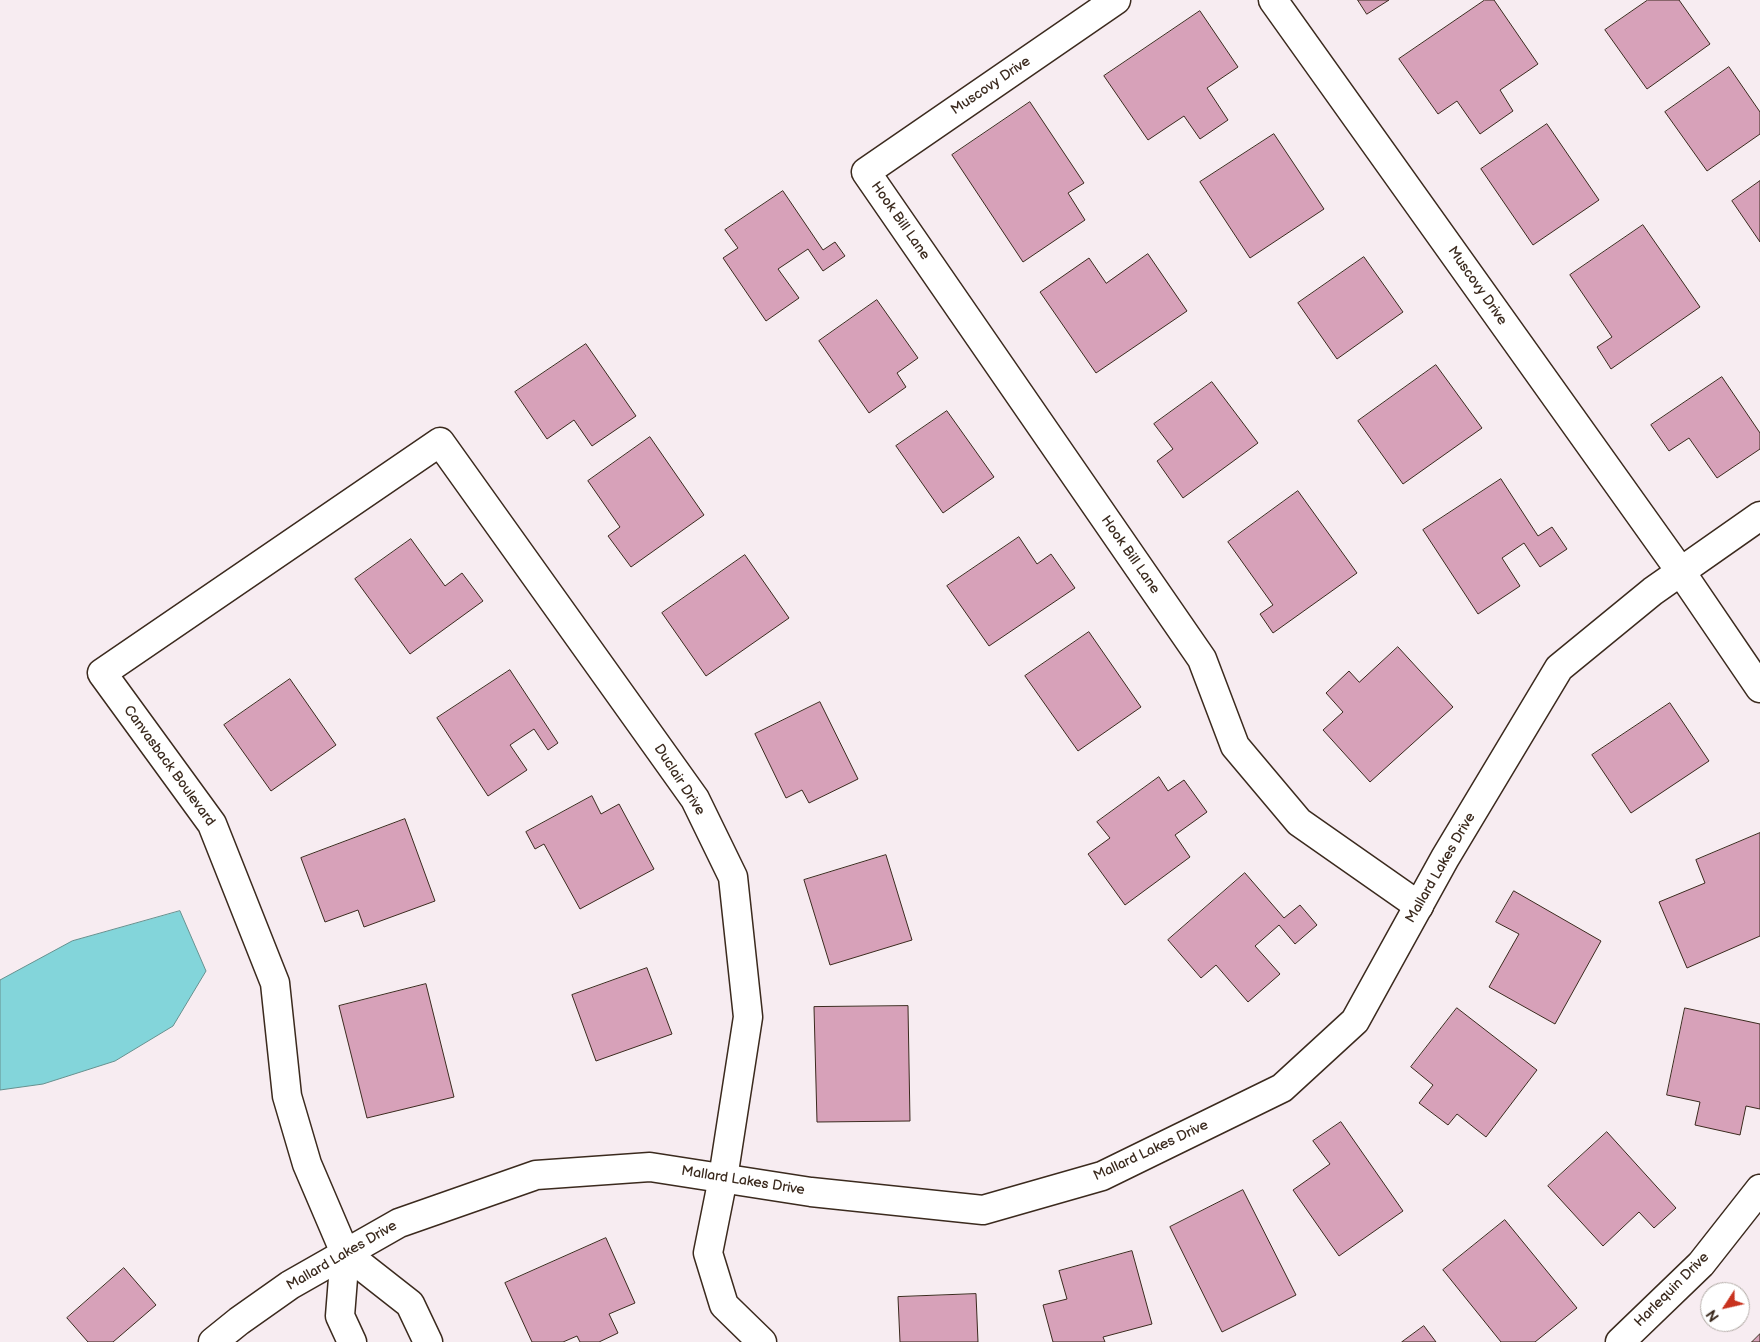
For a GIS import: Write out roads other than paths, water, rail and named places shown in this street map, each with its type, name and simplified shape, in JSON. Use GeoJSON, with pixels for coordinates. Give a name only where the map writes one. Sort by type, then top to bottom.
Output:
{"type":"FeatureCollection","features":[{"type":"Feature","properties":{"kind":"street","name":"Muscovy Drive"},"geometry":{"type":"LineString","coordinates":[[866,172],[1116,0]]}},
{"type":"Feature","properties":{"kind":"street","name":"Muscovy Drive"},"geometry":{"type":"LineString","coordinates":[[1273,0],[1681,572]]}},
{"type":"Feature","properties":{"kind":"street","name":"Hook Bill Lane"},"geometry":{"type":"LineString","coordinates":[[866,172],[1202,659],[1235,746],[1299,822],[1419,906]]}},
{"type":"Feature","properties":{"kind":"street","name":"Duclair Drive"},"geometry":{"type":"LineString","coordinates":[[440,442],[695,799],[733,877],[748,1017],[723,1178],[708,1253],[724,1305],[762,1342]]}},
{"type":"Feature","properties":{"kind":"street","name":"Canvasback Boulevard"},"geometry":{"type":"LineString","coordinates":[[352,1342],[340,1316],[345,1252],[307,1164],[287,1096],[275,983],[212,824],[102,673],[440,442]]}},
{"type":"Feature","properties":{"kind":"street","name":"Mallard Lakes Drive"},"geometry":{"type":"LineString","coordinates":[[213,1342],[290,1285],[398,1223],[536,1175],[650,1167],[811,1192],[983,1210],[1102,1176],[1282,1088],[1355,1020],[1445,858],[1559,668],[1653,591],[1760,516]]}},
{"type":"Feature","properties":{"kind":"street"},"geometry":{"type":"LineString","coordinates":[[1681,572],[1760,688]]}},
{"type":"Feature","properties":{"kind":"street","name":"Harlequin Drive"},"geometry":{"type":"LineString","coordinates":[[1620,1342],[1701,1264],[1760,1189]]}},
{"type":"Feature","properties":{"kind":"street","name":"Canvasback Boulevard"},"geometry":{"type":"LineString","coordinates":[[345,1252],[410,1304],[428,1342]]}},
{"type":"Feature","properties":{"kind":"water"},"geometry":{"type":"Polygon","coordinates":[[[180,911],[206,971],[173,1026],[115,1061],[43,1084],[0,1090],[0,980],[72,941],[180,911]]]}}]}
